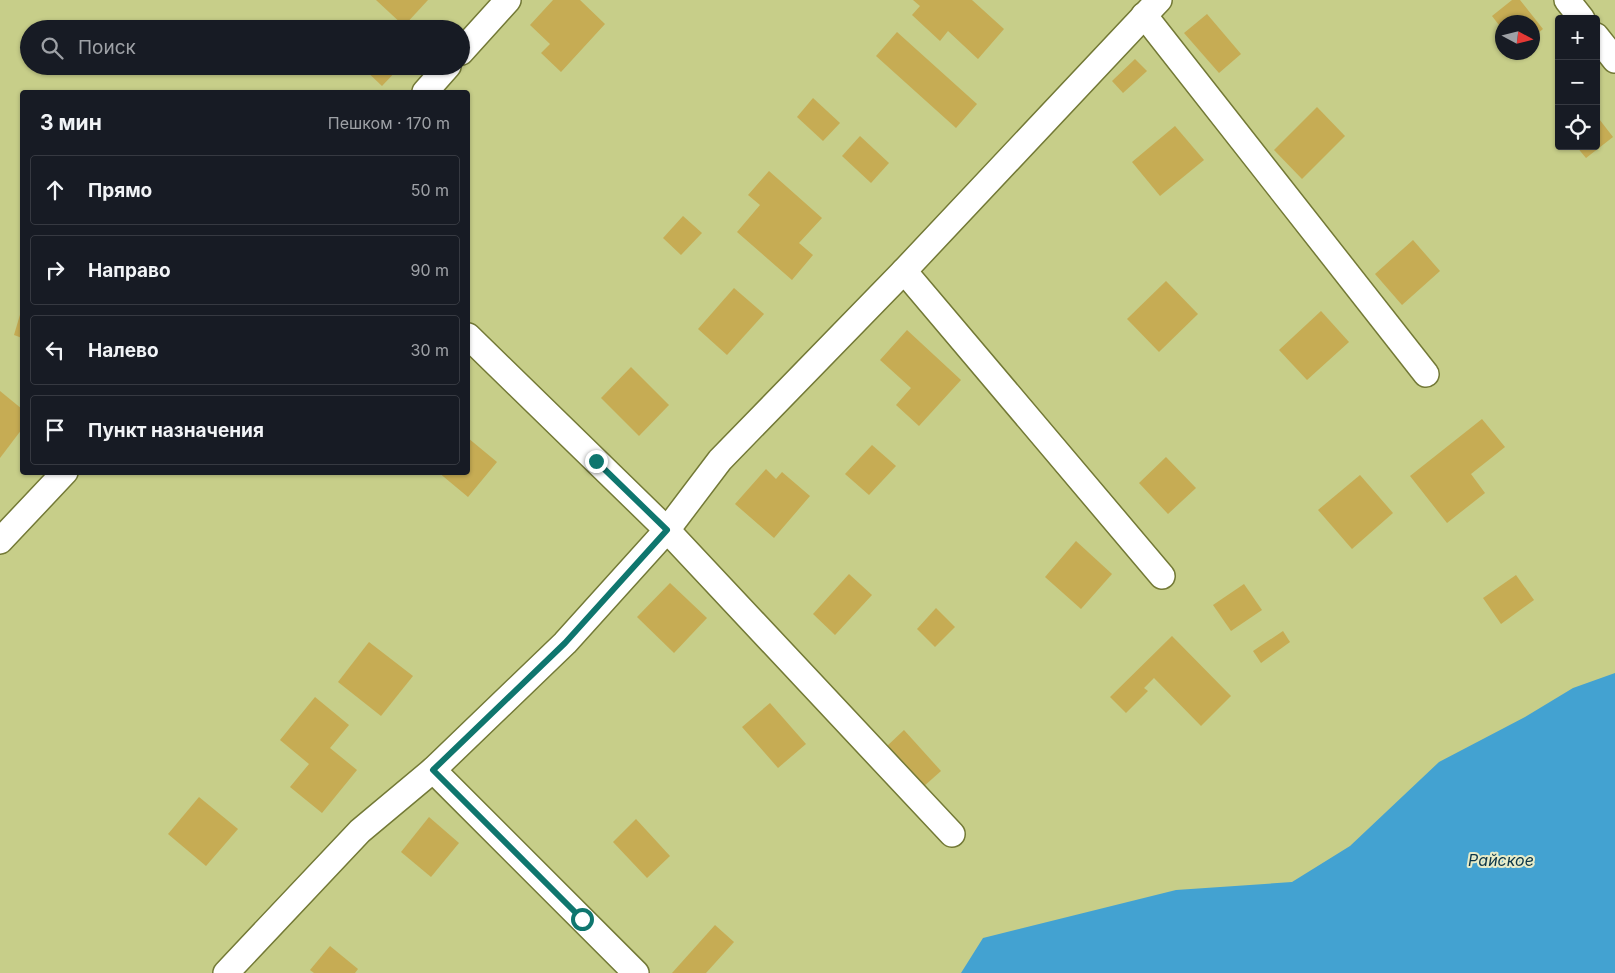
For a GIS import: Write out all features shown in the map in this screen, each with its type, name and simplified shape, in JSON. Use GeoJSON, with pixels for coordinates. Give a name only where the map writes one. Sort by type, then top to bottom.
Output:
{"type":"FeatureCollection","features":[{"type":"Feature","properties":{"kind":"street"},"geometry":{"type":"LineString","coordinates":[[470,42],[508,0]]}},
{"type":"Feature","properties":{"kind":"street"},"geometry":{"type":"LineString","coordinates":[[1567,0],[1579,15]]}},
{"type":"Feature","properties":{"kind":"street"},"geometry":{"type":"LineString","coordinates":[[226,973],[360,831],[433,770],[565,643],[667,530],[720,460],[904,271],[1151,8],[1426,374]]}},
{"type":"Feature","properties":{"kind":"street"},"geometry":{"type":"LineString","coordinates":[[1600,41],[1615,60]]}},
{"type":"Feature","properties":{"kind":"street"},"geometry":{"type":"LineString","coordinates":[[427,90],[440,75]]}},
{"type":"Feature","properties":{"kind":"street"},"geometry":{"type":"LineString","coordinates":[[904,271],[1162,576]]}},
{"type":"Feature","properties":{"kind":"street"},"geometry":{"type":"LineString","coordinates":[[470,338],[667,530],[952,834]]}},
{"type":"Feature","properties":{"kind":"street"},"geometry":{"type":"LineString","coordinates":[[0,540],[62,475]]}},
{"type":"Feature","properties":{"kind":"street"},"geometry":{"type":"LineString","coordinates":[[433,770],[636,973]]}},
{"type":"Feature","properties":{"kind":"water","name":"Райское"},"geometry":{"type":"Polygon","coordinates":[[[1615,673],[1615,973],[961,973],[983,938],[1176,890],[1292,882],[1350,846],[1439,762],[1525,717],[1573,688],[1615,673]]]}},
{"type":"Feature","properties":{"kind":"building"},"geometry":{"type":"Polygon","coordinates":[[[376,0],[428,0],[410,20],[398,20],[376,0]]]}},
{"type":"Feature","properties":{"kind":"building"},"geometry":{"type":"Polygon","coordinates":[[[553,0],[580,0],[605,24],[561,72],[541,53],[550,44],[530,25],[553,0]]]}},
{"type":"Feature","properties":{"kind":"building"},"geometry":{"type":"Polygon","coordinates":[[[913,0],[972,0],[1004,29],[978,59],[948,31],[940,41],[912,15],[920,6],[913,0]]]}},
{"type":"Feature","properties":{"kind":"building"},"geometry":{"type":"Polygon","coordinates":[[[1512,0],[1520,0],[1532,15],[1495,15],[1495,20],[1492,16],[1512,0]]]}},
{"type":"Feature","properties":{"kind":"building"},"geometry":{"type":"Polygon","coordinates":[[[1207,14],[1241,54],[1219,73],[1184,33],[1207,14]]]}},
{"type":"Feature","properties":{"kind":"building"},"geometry":{"type":"Polygon","coordinates":[[[897,32],[977,104],[956,128],[876,56],[897,32]]]}},
{"type":"Feature","properties":{"kind":"building"},"geometry":{"type":"Polygon","coordinates":[[[1135,59],[1147,71],[1123,93],[1112,81],[1135,59]]]}},
{"type":"Feature","properties":{"kind":"building"},"geometry":{"type":"Polygon","coordinates":[[[370,75],[392,75],[382,86],[370,75]]]}},
{"type":"Feature","properties":{"kind":"building"},"geometry":{"type":"Polygon","coordinates":[[[813,98],[840,123],[823,141],[797,117],[813,98]]]}},
{"type":"Feature","properties":{"kind":"building"},"geometry":{"type":"Polygon","coordinates":[[[1317,107],[1345,136],[1302,179],[1274,150],[1317,107]]]}},
{"type":"Feature","properties":{"kind":"building"},"geometry":{"type":"Polygon","coordinates":[[[1600,120],[1613,137],[1600,147],[1600,120]]]}},
{"type":"Feature","properties":{"kind":"building"},"geometry":{"type":"Polygon","coordinates":[[[1175,126],[1204,160],[1160,196],[1132,162],[1175,126]]]}},
{"type":"Feature","properties":{"kind":"building"},"geometry":{"type":"Polygon","coordinates":[[[860,136],[889,163],[871,183],[842,156],[860,136]]]}},
{"type":"Feature","properties":{"kind":"building"},"geometry":{"type":"Polygon","coordinates":[[[1579,150],[1596,150],[1586,158],[1579,150]]]}},
{"type":"Feature","properties":{"kind":"building"},"geometry":{"type":"Polygon","coordinates":[[[769,171],[822,218],[799,243],[813,255],[792,280],[737,232],[760,205],[748,195],[769,171]]]}},
{"type":"Feature","properties":{"kind":"building"},"geometry":{"type":"Polygon","coordinates":[[[683,216],[702,233],[681,255],[663,238],[683,216]]]}},
{"type":"Feature","properties":{"kind":"building"},"geometry":{"type":"Polygon","coordinates":[[[1413,240],[1440,271],[1402,305],[1375,274],[1413,240]]]}},
{"type":"Feature","properties":{"kind":"building"},"geometry":{"type":"Polygon","coordinates":[[[1166,281],[1198,314],[1159,352],[1127,319],[1166,281]]]}},
{"type":"Feature","properties":{"kind":"building"},"geometry":{"type":"Polygon","coordinates":[[[734,288],[764,314],[727,355],[698,329],[734,288]]]}},
{"type":"Feature","properties":{"kind":"building"},"geometry":{"type":"Polygon","coordinates":[[[1321,311],[1349,342],[1307,380],[1279,350],[1321,311]]]}},
{"type":"Feature","properties":{"kind":"building"},"geometry":{"type":"Polygon","coordinates":[[[20,315],[20,337],[14,335],[20,315]]]}},
{"type":"Feature","properties":{"kind":"building"},"geometry":{"type":"Polygon","coordinates":[[[907,330],[961,380],[919,426],[896,405],[911,388],[880,360],[907,330]]]}},
{"type":"Feature","properties":{"kind":"building"},"geometry":{"type":"Polygon","coordinates":[[[631,367],[669,405],[639,436],[601,398],[631,367]]]}},
{"type":"Feature","properties":{"kind":"building"},"geometry":{"type":"Polygon","coordinates":[[[0,391],[20,407],[20,432],[0,458],[0,391]]]}},
{"type":"Feature","properties":{"kind":"building"},"geometry":{"type":"Polygon","coordinates":[[[1482,419],[1505,447],[1471,474],[1485,493],[1447,523],[1410,476],[1482,419]]]}},
{"type":"Feature","properties":{"kind":"building"},"geometry":{"type":"Polygon","coordinates":[[[470,440],[497,462],[468,497],[442,475],[470,475],[470,440]]]}},
{"type":"Feature","properties":{"kind":"building"},"geometry":{"type":"Polygon","coordinates":[[[872,445],[896,466],[869,495],[845,474],[872,445]]]}},
{"type":"Feature","properties":{"kind":"building"},"geometry":{"type":"Polygon","coordinates":[[[1166,457],[1196,488],[1168,514],[1139,483],[1166,457]]]}},
{"type":"Feature","properties":{"kind":"building"},"geometry":{"type":"Polygon","coordinates":[[[766,469],[776,479],[782,472],[810,496],[774,538],[735,504],[766,469]]]}},
{"type":"Feature","properties":{"kind":"building"},"geometry":{"type":"Polygon","coordinates":[[[1360,475],[1393,513],[1352,549],[1318,510],[1360,475]]]}},
{"type":"Feature","properties":{"kind":"building"},"geometry":{"type":"Polygon","coordinates":[[[1076,541],[1112,574],[1081,609],[1045,577],[1076,541]]]}},
{"type":"Feature","properties":{"kind":"building"},"geometry":{"type":"Polygon","coordinates":[[[849,574],[872,595],[835,635],[813,614],[849,574]]]}},
{"type":"Feature","properties":{"kind":"building"},"geometry":{"type":"Polygon","coordinates":[[[1516,575],[1534,600],[1501,624],[1483,598],[1516,575]]]}},
{"type":"Feature","properties":{"kind":"building"},"geometry":{"type":"Polygon","coordinates":[[[670,583],[707,618],[674,653],[637,617],[670,583]]]}},
{"type":"Feature","properties":{"kind":"building"},"geometry":{"type":"Polygon","coordinates":[[[1244,584],[1262,610],[1231,631],[1213,605],[1244,584]]]}},
{"type":"Feature","properties":{"kind":"building"},"geometry":{"type":"Polygon","coordinates":[[[936,608],[955,627],[935,647],[917,629],[936,608]]]}},
{"type":"Feature","properties":{"kind":"building"},"geometry":{"type":"Polygon","coordinates":[[[1283,631],[1290,642],[1261,663],[1253,651],[1283,631]]]}},
{"type":"Feature","properties":{"kind":"building"},"geometry":{"type":"Polygon","coordinates":[[[1172,636],[1231,696],[1201,726],[1154,678],[1144,688],[1148,691],[1126,713],[1110,697],[1172,636]]]}},
{"type":"Feature","properties":{"kind":"building"},"geometry":{"type":"Polygon","coordinates":[[[369,642],[413,676],[381,716],[338,682],[369,642]]]}},
{"type":"Feature","properties":{"kind":"building"},"geometry":{"type":"Polygon","coordinates":[[[315,697],[349,725],[330,748],[357,770],[322,813],[290,787],[309,764],[280,740],[315,697]]]}},
{"type":"Feature","properties":{"kind":"building"},"geometry":{"type":"Polygon","coordinates":[[[770,703],[806,744],[778,768],[742,727],[770,703]]]}},
{"type":"Feature","properties":{"kind":"building"},"geometry":{"type":"Polygon","coordinates":[[[904,730],[941,771],[923,787],[886,747],[904,730]]]}},
{"type":"Feature","properties":{"kind":"building"},"geometry":{"type":"Polygon","coordinates":[[[199,797],[238,829],[206,866],[168,834],[199,797]]]}},
{"type":"Feature","properties":{"kind":"building"},"geometry":{"type":"Polygon","coordinates":[[[429,817],[459,843],[431,877],[401,852],[429,817]]]}},
{"type":"Feature","properties":{"kind":"building"},"geometry":{"type":"Polygon","coordinates":[[[636,819],[670,856],[647,878],[613,842],[636,819]]]}},
{"type":"Feature","properties":{"kind":"building"},"geometry":{"type":"Polygon","coordinates":[[[715,925],[734,942],[706,973],[672,973],[715,925]]]}},
{"type":"Feature","properties":{"kind":"building"},"geometry":{"type":"Polygon","coordinates":[[[330,946],[358,969],[355,973],[314,973],[310,970],[330,946]]]}},
{"type":"Feature","properties":{"kind":"route"},"geometry":{"type":"LineString","coordinates":[[582,919],[433,770],[565,643],[667,530],[596,461]]}}]}
